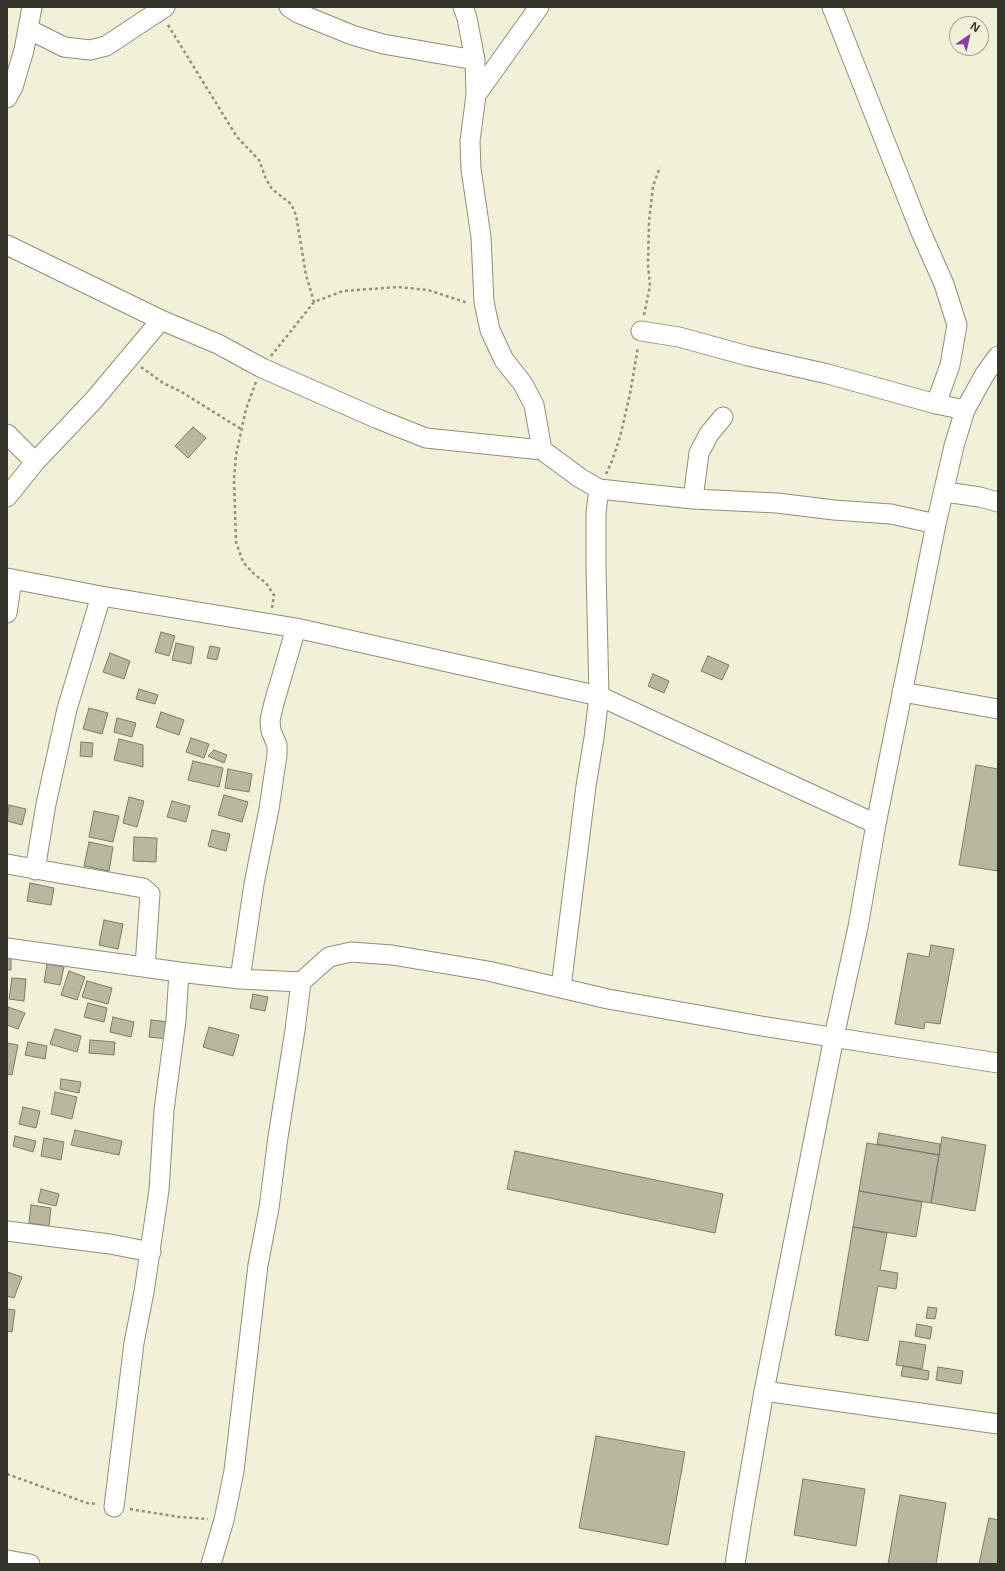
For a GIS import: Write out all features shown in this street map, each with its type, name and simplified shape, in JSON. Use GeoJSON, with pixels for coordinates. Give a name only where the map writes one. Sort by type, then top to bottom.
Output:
{"type":"FeatureCollection","features":[{"type":"Feature","properties":{"kind":"street"},"geometry":{"type":"LineString","coordinates":[[7,98],[13,87],[24,50],[32,7]]}},
{"type":"Feature","properties":{"kind":"street"},"geometry":{"type":"LineString","coordinates":[[289,7],[298,13],[352,35],[377,42],[475,60]]}},
{"type":"Feature","properties":{"kind":"street"},"geometry":{"type":"LineString","coordinates":[[463,7],[467,18],[475,60],[476,95],[470,141],[471,169],[481,237],[484,302],[490,330],[504,360],[523,384],[534,405],[542,450]]}},
{"type":"Feature","properties":{"kind":"street"},"geometry":{"type":"LineString","coordinates":[[476,95],[539,7]]}},
{"type":"Feature","properties":{"kind":"street"},"geometry":{"type":"LineString","coordinates":[[832,7],[920,230],[944,284],[957,325],[950,365],[936,404]]}},
{"type":"Feature","properties":{"kind":"street"},"geometry":{"type":"LineString","coordinates":[[28,29],[64,47],[90,50],[106,46],[161,9]]}},
{"type":"Feature","properties":{"kind":"street"},"geometry":{"type":"LineString","coordinates":[[7,245],[161,320],[218,344],[262,368],[378,419],[426,438],[542,450],[580,478],[599,488],[693,499],[777,503],[834,510],[891,514],[936,524]]}},
{"type":"Feature","properties":{"kind":"street"},"geometry":{"type":"LineString","coordinates":[[7,497],[35,462],[92,401],[161,320]]}},
{"type":"Feature","properties":{"kind":"street"},"geometry":{"type":"LineString","coordinates":[[641,331],[679,337],[754,358],[828,374],[936,404],[965,410]]}},
{"type":"Feature","properties":{"kind":"street"},"geometry":{"type":"LineString","coordinates":[[736,1564],[743,1513],[764,1392],[834,1037],[858,927],[876,824],[936,524],[954,446],[965,410],[985,374],[998,356]]}},
{"type":"Feature","properties":{"kind":"street"},"geometry":{"type":"LineString","coordinates":[[693,499],[699,453],[709,434],[723,417]]}},
{"type":"Feature","properties":{"kind":"street"},"geometry":{"type":"LineString","coordinates":[[7,434],[35,462]]}},
{"type":"Feature","properties":{"kind":"street"},"geometry":{"type":"LineString","coordinates":[[561,987],[586,786],[599,696],[596,513],[599,488]]}},
{"type":"Feature","properties":{"kind":"street"},"geometry":{"type":"LineString","coordinates":[[944,492],[980,497],[998,502]]}},
{"type":"Feature","properties":{"kind":"street"},"geometry":{"type":"LineString","coordinates":[[7,613],[10,578],[101,596],[296,628],[599,696],[876,824]]}},
{"type":"Feature","properties":{"kind":"street"},"geometry":{"type":"LineString","coordinates":[[35,870],[46,804],[67,709],[101,596]]}},
{"type":"Feature","properties":{"kind":"street"},"geometry":{"type":"LineString","coordinates":[[240,979],[254,884],[269,809],[277,755],[277,745],[271,731],[270,720],[296,628]]}},
{"type":"Feature","properties":{"kind":"street"},"geometry":{"type":"LineString","coordinates":[[902,692],[998,709]]}},
{"type":"Feature","properties":{"kind":"street"},"geometry":{"type":"LineString","coordinates":[[7,864],[143,888],[150,894],[145,967]]}},
{"type":"Feature","properties":{"kind":"street"},"geometry":{"type":"LineString","coordinates":[[7,948],[179,972],[240,979],[301,982],[330,958],[351,952],[392,955],[488,971],[608,999],[761,1026],[998,1063]]}},
{"type":"Feature","properties":{"kind":"street"},"geometry":{"type":"LineString","coordinates":[[114,1507],[134,1343],[151,1252],[159,1190],[164,1110],[176,1020],[179,972]]}},
{"type":"Feature","properties":{"kind":"street"},"geometry":{"type":"LineString","coordinates":[[212,1564],[224,1520],[234,1471],[258,1265],[269,1208],[301,982]]}},
{"type":"Feature","properties":{"kind":"street"},"geometry":{"type":"LineString","coordinates":[[7,1231],[110,1244],[151,1252]]}},
{"type":"Feature","properties":{"kind":"street"},"geometry":{"type":"LineString","coordinates":[[764,1392],[998,1424]]}},
{"type":"Feature","properties":{"kind":"street"},"geometry":{"type":"LineString","coordinates":[[7,1560],[30,1564]]}},
{"type":"Feature","properties":{"kind":"path"},"geometry":{"type":"LineString","coordinates":[[161,9],[175,35],[237,137],[259,160],[272,189],[291,204],[296,215],[305,268],[314,302]]}},
{"type":"Feature","properties":{"kind":"path"},"geometry":{"type":"LineString","coordinates":[[270,624],[274,595],[266,582],[254,574],[243,562],[236,542],[234,479],[241,429],[246,409],[262,368],[314,302],[343,291],[398,287],[428,290],[469,303],[484,302]]}},
{"type":"Feature","properties":{"kind":"path"},"geometry":{"type":"LineString","coordinates":[[130,358],[163,383],[180,391],[241,429]]}},
{"type":"Feature","properties":{"kind":"path"},"geometry":{"type":"LineString","coordinates":[[7,1474],[87,1503],[178,1517],[224,1520]]}},
{"type":"Feature","properties":{"kind":"building"},"geometry":{"type":"Polygon","coordinates":[[[193,427],[206,438],[188,458],[175,446],[193,427]]]}},
{"type":"Feature","properties":{"kind":"building"},"geometry":{"type":"Polygon","coordinates":[[[161,632],[175,636],[169,656],[155,652],[161,632]]]}},
{"type":"Feature","properties":{"kind":"building"},"geometry":{"type":"Polygon","coordinates":[[[176,643],[194,647],[191,664],[172,660],[176,643]]]}},
{"type":"Feature","properties":{"kind":"building"},"geometry":{"type":"Polygon","coordinates":[[[210,646],[220,648],[217,660],[207,658],[210,646]]]}},
{"type":"Feature","properties":{"kind":"building"},"geometry":{"type":"Polygon","coordinates":[[[110,653],[130,661],[124,679],[103,672],[110,653]]]}},
{"type":"Feature","properties":{"kind":"building"},"geometry":{"type":"Polygon","coordinates":[[[708,656],[729,665],[722,680],[701,671],[708,656]]]}},
{"type":"Feature","properties":{"kind":"building"},"geometry":{"type":"Polygon","coordinates":[[[653,674],[669,681],[664,693],[648,686],[653,674]]]}},
{"type":"Feature","properties":{"kind":"building"},"geometry":{"type":"Polygon","coordinates":[[[139,689],[158,695],[155,704],[136,699],[139,689]]]}},
{"type":"Feature","properties":{"kind":"building"},"geometry":{"type":"Polygon","coordinates":[[[89,708],[108,713],[102,734],[83,729],[89,708]]]}},
{"type":"Feature","properties":{"kind":"building"},"geometry":{"type":"Polygon","coordinates":[[[161,712],[184,720],[179,735],[156,727],[161,712]]]}},
{"type":"Feature","properties":{"kind":"building"},"geometry":{"type":"Polygon","coordinates":[[[117,718],[136,723],[132,737],[114,732],[117,718]]]}},
{"type":"Feature","properties":{"kind":"building"},"geometry":{"type":"Polygon","coordinates":[[[191,738],[209,744],[204,758],[186,752],[191,738]]]}},
{"type":"Feature","properties":{"kind":"building"},"geometry":{"type":"Polygon","coordinates":[[[119,739],[143,745],[143,767],[114,760],[119,739]]]}},
{"type":"Feature","properties":{"kind":"building"},"geometry":{"type":"Polygon","coordinates":[[[81,742],[93,743],[92,757],[80,756],[81,742]]]}},
{"type":"Feature","properties":{"kind":"building"},"geometry":{"type":"Polygon","coordinates":[[[214,750],[227,755],[224,763],[208,756],[214,750]]]}},
{"type":"Feature","properties":{"kind":"building"},"geometry":{"type":"Polygon","coordinates":[[[193,761],[223,768],[219,787],[188,780],[193,761]]]}},
{"type":"Feature","properties":{"kind":"building"},"geometry":{"type":"Polygon","coordinates":[[[976,765],[998,769],[998,871],[959,865],[976,765]]]}},
{"type":"Feature","properties":{"kind":"building"},"geometry":{"type":"Polygon","coordinates":[[[228,769],[252,774],[249,792],[225,788],[228,769]]]}},
{"type":"Feature","properties":{"kind":"building"},"geometry":{"type":"Polygon","coordinates":[[[224,795],[248,802],[242,822],[218,815],[224,795]]]}},
{"type":"Feature","properties":{"kind":"building"},"geometry":{"type":"Polygon","coordinates":[[[129,797],[144,801],[137,827],[123,823],[129,797]]]}},
{"type":"Feature","properties":{"kind":"building"},"geometry":{"type":"Polygon","coordinates":[[[172,801],[190,806],[186,822],[167,817],[172,801]]]}},
{"type":"Feature","properties":{"kind":"building"},"geometry":{"type":"Polygon","coordinates":[[[9,805],[26,809],[22,825],[7,821],[9,805]]]}},
{"type":"Feature","properties":{"kind":"building"},"geometry":{"type":"Polygon","coordinates":[[[94,811],[119,816],[113,842],[89,837],[94,811]]]}},
{"type":"Feature","properties":{"kind":"building"},"geometry":{"type":"Polygon","coordinates":[[[212,830],[230,834],[226,851],[208,846],[212,830]]]}},
{"type":"Feature","properties":{"kind":"building"},"geometry":{"type":"Polygon","coordinates":[[[134,837],[157,838],[156,862],[133,861],[134,837]]]}},
{"type":"Feature","properties":{"kind":"building"},"geometry":{"type":"Polygon","coordinates":[[[89,842],[113,847],[109,871],[84,866],[89,842]]]}},
{"type":"Feature","properties":{"kind":"building"},"geometry":{"type":"Polygon","coordinates":[[[30,883],[54,888],[51,905],[27,901],[30,883]]]}},
{"type":"Feature","properties":{"kind":"building"},"geometry":{"type":"Polygon","coordinates":[[[104,920],[123,924],[118,949],[99,945],[104,920]]]}},
{"type":"Feature","properties":{"kind":"building"},"geometry":{"type":"Polygon","coordinates":[[[931,945],[954,949],[940,1024],[925,1022],[924,1029],[895,1024],[908,953],[929,957],[931,945]]]}},
{"type":"Feature","properties":{"kind":"building"},"geometry":{"type":"Polygon","coordinates":[[[7,955],[11,955],[11,970],[7,970],[7,955]]]}},
{"type":"Feature","properties":{"kind":"building"},"geometry":{"type":"Polygon","coordinates":[[[47,964],[64,967],[60,985],[44,982],[47,964]]]}},
{"type":"Feature","properties":{"kind":"building"},"geometry":{"type":"Polygon","coordinates":[[[69,971],[85,977],[77,1000],[61,995],[69,971]]]}},
{"type":"Feature","properties":{"kind":"building"},"geometry":{"type":"Polygon","coordinates":[[[12,978],[26,979],[24,1001],[9,999],[12,978]]]}},
{"type":"Feature","properties":{"kind":"building"},"geometry":{"type":"Polygon","coordinates":[[[87,981],[112,988],[108,1004],[82,997],[87,981]]]}},
{"type":"Feature","properties":{"kind":"building"},"geometry":{"type":"Polygon","coordinates":[[[253,994],[268,997],[265,1011],[250,1008],[253,994]]]}},
{"type":"Feature","properties":{"kind":"building"},"geometry":{"type":"Polygon","coordinates":[[[88,1003],[107,1008],[104,1022],[84,1017],[88,1003]]]}},
{"type":"Feature","properties":{"kind":"building"},"geometry":{"type":"Polygon","coordinates":[[[8,1007],[25,1013],[18,1029],[7,1025],[8,1007]]]}},
{"type":"Feature","properties":{"kind":"building"},"geometry":{"type":"Polygon","coordinates":[[[113,1017],[134,1022],[131,1037],[110,1032],[113,1017]]]}},
{"type":"Feature","properties":{"kind":"building"},"geometry":{"type":"Polygon","coordinates":[[[151,1020],[170,1022],[168,1039],[149,1037],[151,1020]]]}},
{"type":"Feature","properties":{"kind":"building"},"geometry":{"type":"Polygon","coordinates":[[[209,1027],[239,1035],[233,1056],[203,1047],[209,1027]]]}},
{"type":"Feature","properties":{"kind":"building"},"geometry":{"type":"Polygon","coordinates":[[[55,1029],[81,1036],[77,1052],[50,1044],[55,1029]]]}},
{"type":"Feature","properties":{"kind":"building"},"geometry":{"type":"Polygon","coordinates":[[[90,1040],[115,1042],[114,1055],[89,1053],[90,1040]]]}},
{"type":"Feature","properties":{"kind":"building"},"geometry":{"type":"Polygon","coordinates":[[[28,1042],[47,1046],[45,1059],[25,1055],[28,1042]]]}},
{"type":"Feature","properties":{"kind":"building"},"geometry":{"type":"Polygon","coordinates":[[[7,1043],[18,1045],[12,1075],[7,1074],[7,1043]]]}},
{"type":"Feature","properties":{"kind":"building"},"geometry":{"type":"Polygon","coordinates":[[[61,1079],[81,1082],[79,1093],[60,1089],[61,1079]]]}},
{"type":"Feature","properties":{"kind":"building"},"geometry":{"type":"Polygon","coordinates":[[[55,1092],[77,1097],[72,1119],[51,1114],[55,1092]]]}},
{"type":"Feature","properties":{"kind":"building"},"geometry":{"type":"Polygon","coordinates":[[[23,1107],[40,1111],[36,1128],[19,1124],[23,1107]]]}},
{"type":"Feature","properties":{"kind":"building"},"geometry":{"type":"Polygon","coordinates":[[[75,1130],[122,1141],[119,1155],[71,1145],[75,1130]]]}},
{"type":"Feature","properties":{"kind":"building"},"geometry":{"type":"Polygon","coordinates":[[[879,1133],[940,1144],[939,1155],[877,1144],[879,1133]]]}},
{"type":"Feature","properties":{"kind":"building"},"geometry":{"type":"Polygon","coordinates":[[[15,1136],[36,1141],[33,1152],[13,1146],[15,1136]]]}},
{"type":"Feature","properties":{"kind":"building"},"geometry":{"type":"Polygon","coordinates":[[[942,1137],[986,1145],[975,1211],[931,1203],[942,1137]]]}},
{"type":"Feature","properties":{"kind":"building"},"geometry":{"type":"Polygon","coordinates":[[[44,1138],[64,1142],[61,1160],[41,1156],[44,1138]]]}},
{"type":"Feature","properties":{"kind":"building"},"geometry":{"type":"Polygon","coordinates":[[[867,1143],[939,1155],[931,1203],[859,1191],[867,1143]]]}},
{"type":"Feature","properties":{"kind":"building"},"geometry":{"type":"Polygon","coordinates":[[[515,1151],[723,1194],[715,1233],[507,1189],[515,1151]]]}},
{"type":"Feature","properties":{"kind":"building"},"geometry":{"type":"Polygon","coordinates":[[[41,1189],[59,1194],[56,1206],[38,1202],[41,1189]]]}},
{"type":"Feature","properties":{"kind":"building"},"geometry":{"type":"Polygon","coordinates":[[[859,1191],[922,1202],[916,1237],[853,1227],[859,1191]]]}},
{"type":"Feature","properties":{"kind":"building"},"geometry":{"type":"Polygon","coordinates":[[[31,1205],[51,1208],[49,1226],[29,1223],[31,1205]]]}},
{"type":"Feature","properties":{"kind":"building"},"geometry":{"type":"Polygon","coordinates":[[[853,1227],[887,1233],[880,1270],[898,1273],[896,1289],[878,1286],[868,1341],[835,1335],[853,1227]]]}},
{"type":"Feature","properties":{"kind":"building"},"geometry":{"type":"Polygon","coordinates":[[[7,1272],[22,1277],[14,1298],[7,1296],[7,1272]]]}},
{"type":"Feature","properties":{"kind":"building"},"geometry":{"type":"Polygon","coordinates":[[[928,1307],[937,1308],[935,1319],[926,1318],[928,1307]]]}},
{"type":"Feature","properties":{"kind":"building"},"geometry":{"type":"Polygon","coordinates":[[[7,1309],[15,1310],[12,1332],[7,1331],[7,1309]]]}},
{"type":"Feature","properties":{"kind":"building"},"geometry":{"type":"Polygon","coordinates":[[[917,1324],[932,1327],[930,1339],[915,1336],[917,1324]]]}},
{"type":"Feature","properties":{"kind":"building"},"geometry":{"type":"Polygon","coordinates":[[[900,1341],[926,1345],[922,1369],[896,1365],[900,1341]]]}},
{"type":"Feature","properties":{"kind":"building"},"geometry":{"type":"Polygon","coordinates":[[[903,1366],[929,1371],[928,1380],[901,1376],[903,1366]]]}},
{"type":"Feature","properties":{"kind":"building"},"geometry":{"type":"Polygon","coordinates":[[[938,1367],[963,1371],[961,1384],[936,1380],[938,1367]]]}},
{"type":"Feature","properties":{"kind":"building"},"geometry":{"type":"Polygon","coordinates":[[[596,1436],[685,1452],[668,1545],[579,1528],[596,1436]]]}},
{"type":"Feature","properties":{"kind":"building"},"geometry":{"type":"Polygon","coordinates":[[[803,1479],[865,1489],[856,1546],[794,1535],[803,1479]]]}},
{"type":"Feature","properties":{"kind":"building"},"geometry":{"type":"Polygon","coordinates":[[[900,1495],[946,1503],[936,1564],[888,1564],[900,1495]]]}},
{"type":"Feature","properties":{"kind":"building"},"geometry":{"type":"Polygon","coordinates":[[[989,1518],[998,1520],[998,1564],[979,1564],[989,1518]]]}}]}
